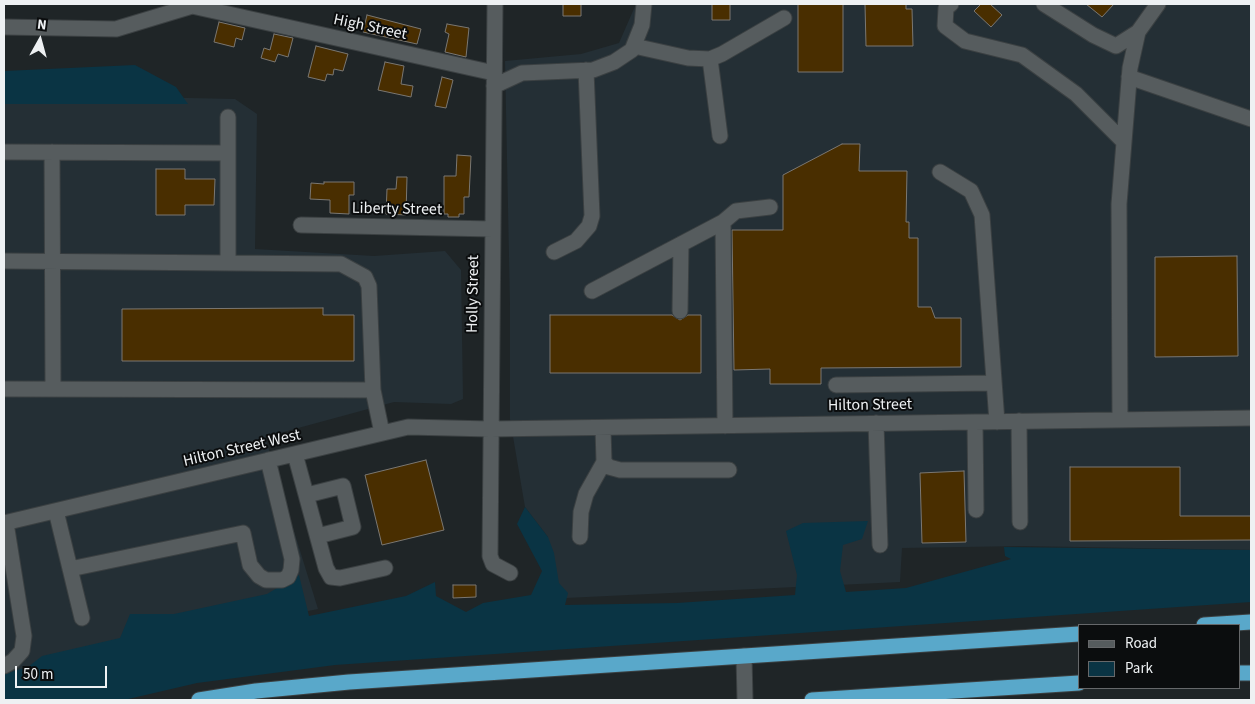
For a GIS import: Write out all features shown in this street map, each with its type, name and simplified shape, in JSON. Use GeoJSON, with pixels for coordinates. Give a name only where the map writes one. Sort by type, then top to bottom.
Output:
{"type":"FeatureCollection","features":[{"type":"Feature","properties":{"kind":"highway"},"geometry":{"type":"LineString","coordinates":[[1220,624],[1251,622]]}},
{"type":"Feature","properties":{"kind":"highway"},"geometry":{"type":"LineString","coordinates":[[199,700],[256,691],[348,682],[1078,634]]}},
{"type":"Feature","properties":{"kind":"highway"},"geometry":{"type":"LineString","coordinates":[[812,700],[1078,684]]}},
{"type":"Feature","properties":{"kind":"street","name":"Holly Street"},"geometry":{"type":"LineString","coordinates":[[495,4],[490,556],[493,564],[510,573]]}},
{"type":"Feature","properties":{"kind":"street"},"geometry":{"type":"LineString","coordinates":[[494,79],[522,73],[586,70],[614,62],[632,50],[642,24],[644,4]]}},
{"type":"Feature","properties":{"kind":"street"},"geometry":{"type":"LineString","coordinates":[[951,4],[946,8],[946,26],[965,41],[1022,54],[1076,94],[1123,141]]}},
{"type":"Feature","properties":{"kind":"street"},"geometry":{"type":"LineString","coordinates":[[1044,4],[1093,35],[1116,46],[1138,32],[1158,4]]}},
{"type":"Feature","properties":{"kind":"street","name":"High Street"},"geometry":{"type":"LineString","coordinates":[[4,27],[116,29],[192,5],[494,79]]}},
{"type":"Feature","properties":{"kind":"street"},"geometry":{"type":"LineString","coordinates":[[634,46],[688,58],[710,59],[784,18]]}},
{"type":"Feature","properties":{"kind":"street"},"geometry":{"type":"LineString","coordinates":[[1120,420],[1119,204],[1129,78],[1138,32]]}},
{"type":"Feature","properties":{"kind":"street"},"geometry":{"type":"LineString","coordinates":[[710,59],[720,136]]}},
{"type":"Feature","properties":{"kind":"street"},"geometry":{"type":"LineString","coordinates":[[554,252],[576,241],[589,226],[592,216],[586,70]]}},
{"type":"Feature","properties":{"kind":"street"},"geometry":{"type":"LineString","coordinates":[[1129,78],[1251,119]]}},
{"type":"Feature","properties":{"kind":"street"},"geometry":{"type":"LineString","coordinates":[[228,117],[228,262]]}},
{"type":"Feature","properties":{"kind":"street"},"geometry":{"type":"LineString","coordinates":[[4,152],[228,153]]}},
{"type":"Feature","properties":{"kind":"street"},"geometry":{"type":"LineString","coordinates":[[52,152],[53,389]]}},
{"type":"Feature","properties":{"kind":"street"},"geometry":{"type":"LineString","coordinates":[[940,172],[971,191],[982,215],[997,422]]}},
{"type":"Feature","properties":{"kind":"street"},"geometry":{"type":"LineString","coordinates":[[592,291],[723,222],[736,211],[770,207]]}},
{"type":"Feature","properties":{"kind":"street"},"geometry":{"type":"LineString","coordinates":[[723,222],[725,426]]}},
{"type":"Feature","properties":{"kind":"street","name":"Liberty Street"},"geometry":{"type":"LineString","coordinates":[[301,225],[493,229]]}},
{"type":"Feature","properties":{"kind":"street"},"geometry":{"type":"LineString","coordinates":[[680,311],[681,244]]}},
{"type":"Feature","properties":{"kind":"street"},"geometry":{"type":"LineString","coordinates":[[4,261],[341,264],[365,278],[369,286],[373,390],[382,433]]}},
{"type":"Feature","properties":{"kind":"street"},"geometry":{"type":"LineString","coordinates":[[836,385],[994,383]]}},
{"type":"Feature","properties":{"kind":"street"},"geometry":{"type":"LineString","coordinates":[[4,388],[373,390]]}},
{"type":"Feature","properties":{"kind":"street","name":"Hilton Street"},"geometry":{"type":"LineString","coordinates":[[490,429],[1251,418]]}},
{"type":"Feature","properties":{"kind":"street"},"geometry":{"type":"LineString","coordinates":[[975,422],[976,510]]}},
{"type":"Feature","properties":{"kind":"street"},"geometry":{"type":"LineString","coordinates":[[1019,422],[1020,522]]}},
{"type":"Feature","properties":{"kind":"street"},"geometry":{"type":"LineString","coordinates":[[876,424],[880,545]]}},
{"type":"Feature","properties":{"kind":"street","name":"Hilton Street West"},"geometry":{"type":"LineString","coordinates":[[5,523],[408,427],[490,429]]}},
{"type":"Feature","properties":{"kind":"street"},"geometry":{"type":"LineString","coordinates":[[580,537],[581,512],[586,494],[604,462],[603,428]]}},
{"type":"Feature","properties":{"kind":"street"},"geometry":{"type":"LineString","coordinates":[[296,454],[331,577],[340,578],[385,568]]}},
{"type":"Feature","properties":{"kind":"street"},"geometry":{"type":"LineString","coordinates":[[70,569],[242,533],[250,565],[259,576],[266,580],[282,580],[292,570],[292,559],[268,460]]}},
{"type":"Feature","properties":{"kind":"street"},"geometry":{"type":"LineString","coordinates":[[604,462],[609,467],[620,470],[728,470]]}},
{"type":"Feature","properties":{"kind":"street"},"geometry":{"type":"LineString","coordinates":[[307,495],[343,486],[353,527],[318,536]]}},
{"type":"Feature","properties":{"kind":"street"},"geometry":{"type":"LineString","coordinates":[[56,511],[82,618]]}},
{"type":"Feature","properties":{"kind":"street"},"geometry":{"type":"LineString","coordinates":[[4,666],[13,661],[22,651],[24,636],[5,523]]}},
{"type":"Feature","properties":{"kind":"street"},"geometry":{"type":"LineString","coordinates":[[744,656],[746,700]]}},
{"type":"Feature","properties":{"kind":"shaded area"},"geometry":{"type":"Polygon","coordinates":[[[636,4],[1251,4],[1251,550],[1022,546],[902,548],[900,582],[545,599],[548,537],[525,507],[510,419],[510,305],[505,61],[581,54],[619,43],[636,4]]]}},
{"type":"Feature","properties":{"kind":"shaded area"},"geometry":{"type":"Polygon","coordinates":[[[4,94],[235,99],[257,114],[255,249],[374,256],[445,251],[461,270],[463,399],[451,404],[394,402],[265,437],[318,609],[33,667],[4,677],[4,94]]]}},
{"type":"Feature","properties":{"kind":"green space"},"geometry":{"type":"Polygon","coordinates":[[[135,65],[176,87],[188,104],[4,104],[4,71],[135,65]]]}},
{"type":"Feature","properties":{"kind":"green space"},"geometry":{"type":"Polygon","coordinates":[[[525,507],[548,537],[554,553],[559,583],[568,593],[565,605],[677,603],[795,595],[797,575],[786,531],[803,523],[868,521],[862,539],[843,545],[840,571],[846,592],[906,588],[1011,559],[1005,556],[1004,547],[1251,550],[1251,602],[335,665],[197,683],[124,700],[4,700],[4,674],[28,667],[42,656],[120,638],[130,614],[174,614],[267,594],[299,575],[309,616],[406,596],[435,582],[436,596],[466,612],[483,603],[531,595],[542,571],[517,524],[525,507]]]}},
{"type":"Feature","properties":{"kind":"building"},"geometry":{"type":"Polygon","coordinates":[[[563,4],[581,4],[581,16],[563,16],[563,4]]]}},
{"type":"Feature","properties":{"kind":"building"},"geometry":{"type":"Polygon","coordinates":[[[712,4],[730,4],[730,20],[712,20],[712,4]]]}},
{"type":"Feature","properties":{"kind":"building"},"geometry":{"type":"Polygon","coordinates":[[[798,4],[843,4],[843,72],[798,72],[798,4]]]}},
{"type":"Feature","properties":{"kind":"building"},"geometry":{"type":"Polygon","coordinates":[[[865,4],[906,4],[906,9],[912,9],[913,46],[866,46],[865,4]]]}},
{"type":"Feature","properties":{"kind":"building"},"geometry":{"type":"Polygon","coordinates":[[[981,4],[990,4],[1002,15],[991,27],[974,11],[981,4]]]}},
{"type":"Feature","properties":{"kind":"building"},"geometry":{"type":"Polygon","coordinates":[[[1086,4],[1114,4],[1102,17],[1086,4]]]}},
{"type":"Feature","properties":{"kind":"building"},"geometry":{"type":"Polygon","coordinates":[[[367,15],[421,29],[417,44],[363,32],[367,15]]]}},
{"type":"Feature","properties":{"kind":"building"},"geometry":{"type":"Polygon","coordinates":[[[219,22],[245,28],[242,40],[236,38],[234,47],[214,42],[219,22]]]}},
{"type":"Feature","properties":{"kind":"building"},"geometry":{"type":"Polygon","coordinates":[[[447,24],[469,28],[466,57],[445,52],[449,34],[445,32],[447,24]]]}},
{"type":"Feature","properties":{"kind":"building"},"geometry":{"type":"Polygon","coordinates":[[[274,34],[293,38],[288,57],[278,54],[275,62],[261,58],[264,48],[270,50],[274,34]]]}},
{"type":"Feature","properties":{"kind":"building"},"geometry":{"type":"Polygon","coordinates":[[[316,46],[348,54],[343,71],[334,69],[333,75],[327,74],[325,81],[308,77],[316,46]]]}},
{"type":"Feature","properties":{"kind":"building"},"geometry":{"type":"Polygon","coordinates":[[[385,62],[404,66],[401,84],[413,86],[411,97],[378,90],[385,62]]]}},
{"type":"Feature","properties":{"kind":"building"},"geometry":{"type":"Polygon","coordinates":[[[442,77],[453,80],[446,108],[435,106],[442,77]]]}},
{"type":"Feature","properties":{"kind":"building"},"geometry":{"type":"Polygon","coordinates":[[[842,144],[860,144],[859,171],[907,171],[906,222],[909,222],[909,238],[918,238],[918,307],[931,307],[935,318],[961,318],[961,367],[821,368],[821,384],[770,384],[770,369],[734,370],[732,230],[783,230],[783,175],[842,144]]]}},
{"type":"Feature","properties":{"kind":"building"},"geometry":{"type":"Polygon","coordinates":[[[457,155],[471,156],[469,197],[464,197],[464,214],[459,214],[459,217],[448,217],[448,214],[444,214],[444,176],[456,176],[457,155]]]}},
{"type":"Feature","properties":{"kind":"building"},"geometry":{"type":"Polygon","coordinates":[[[156,169],[185,169],[185,179],[215,179],[214,205],[185,205],[185,215],[156,215],[156,169]]]}},
{"type":"Feature","properties":{"kind":"building"},"geometry":{"type":"Polygon","coordinates":[[[397,177],[407,177],[406,215],[386,214],[387,189],[396,189],[397,177]]]}},
{"type":"Feature","properties":{"kind":"building"},"geometry":{"type":"Polygon","coordinates":[[[324,182],[354,182],[354,195],[349,195],[349,214],[330,213],[330,200],[310,199],[311,183],[324,184],[324,182]]]}},
{"type":"Feature","properties":{"kind":"building"},"geometry":{"type":"Polygon","coordinates":[[[1237,256],[1238,356],[1155,357],[1155,257],[1237,256]]]}},
{"type":"Feature","properties":{"kind":"building"},"geometry":{"type":"Polygon","coordinates":[[[323,308],[323,315],[354,315],[354,361],[122,361],[122,309],[323,308]]]}},
{"type":"Feature","properties":{"kind":"building"},"geometry":{"type":"Polygon","coordinates":[[[550,315],[672,315],[680,320],[688,315],[701,315],[701,373],[550,373],[550,315]]]}},
{"type":"Feature","properties":{"kind":"building"},"geometry":{"type":"Polygon","coordinates":[[[426,460],[444,530],[382,545],[365,475],[426,460]]]}},
{"type":"Feature","properties":{"kind":"building"},"geometry":{"type":"Polygon","coordinates":[[[1070,467],[1180,467],[1180,516],[1251,516],[1251,540],[1070,541],[1070,467]]]}},
{"type":"Feature","properties":{"kind":"building"},"geometry":{"type":"Polygon","coordinates":[[[964,471],[966,542],[922,543],[920,473],[964,471]]]}},
{"type":"Feature","properties":{"kind":"building"},"geometry":{"type":"Polygon","coordinates":[[[453,585],[476,585],[476,597],[453,598],[453,585]]]}}]}
